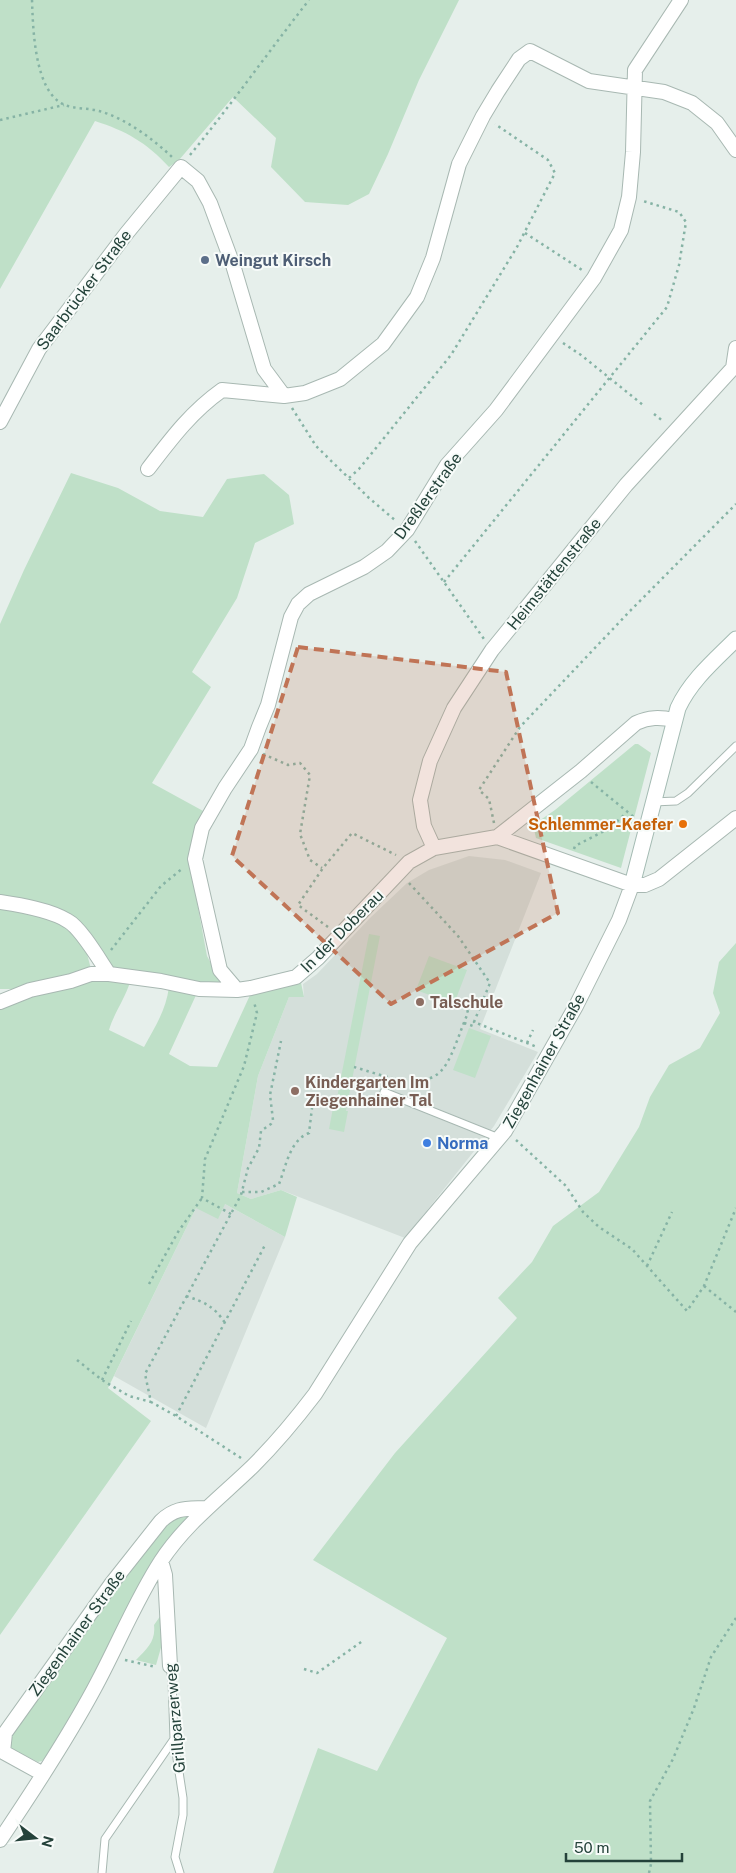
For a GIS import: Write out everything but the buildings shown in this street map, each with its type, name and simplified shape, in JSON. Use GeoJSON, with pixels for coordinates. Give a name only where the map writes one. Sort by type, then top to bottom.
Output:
{"type":"FeatureCollection","features":[{"type":"Feature","properties":{"kind":"street","name":"Dreßlerstraße"},"geometry":{"type":"LineString","coordinates":[[244,989],[220,970],[195,859],[202,828],[250,749],[268,705],[290,616],[298,604],[309,594],[364,567],[387,551],[407,530],[447,465],[496,410],[594,278],[621,230],[629,197],[633,152],[635,70],[681,0]]}},
{"type":"Feature","properties":{"kind":"street"},"geometry":{"type":"LineString","coordinates":[[148,469],[189,418],[202,405],[222,390],[284,396],[305,393],[340,379],[383,344],[417,297],[433,258],[460,164],[483,116],[520,59],[530,51],[589,81],[664,92],[692,103],[717,123],[736,150]]}},
{"type":"Feature","properties":{"kind":"street"},"geometry":{"type":"LineString","coordinates":[[181,167],[198,181],[210,203],[233,265],[264,369],[284,396]]}},
{"type":"Feature","properties":{"kind":"street","name":"Saarbrücker Straße"},"geometry":{"type":"LineString","coordinates":[[0,422],[39,349],[126,234],[181,167]]}},
{"type":"Feature","properties":{"kind":"street","name":"Heimstättenstraße"},"geometry":{"type":"LineString","coordinates":[[434,848],[424,826],[420,800],[430,761],[454,708],[492,650],[626,485],[735,367],[736,348]]}},
{"type":"Feature","properties":{"kind":"street"},"geometry":{"type":"LineString","coordinates":[[632,885],[678,708],[688,690],[736,639]]}},
{"type":"Feature","properties":{"kind":"street"},"geometry":{"type":"LineString","coordinates":[[497,837],[581,771],[636,723],[646,718],[660,717],[674,720]]}},
{"type":"Feature","properties":{"kind":"street"},"geometry":{"type":"LineString","coordinates":[[497,837],[632,885],[644,885],[659,879],[736,818]]}},
{"type":"Feature","properties":{"kind":"street","name":"In der Doberau"},"geometry":{"type":"LineString","coordinates":[[3,999],[30,990],[72,981],[105,968],[199,988],[244,989],[296,977],[318,958],[409,862],[434,848],[497,837]]}},
{"type":"Feature","properties":{"kind":"street","name":"Ziegenhainer Straße"},"geometry":{"type":"LineString","coordinates":[[0,1840],[80,1714],[161,1561],[184,1531],[206,1508],[253,1466],[315,1394],[410,1243],[500,1139],[550,1054],[619,920],[632,885]]}},
{"type":"Feature","properties":{"kind":"street"},"geometry":{"type":"LineString","coordinates":[[0,902],[51,914],[69,921],[80,931],[105,968]]}},
{"type":"Feature","properties":{"kind":"street","name":"Ziegenhainer Straße"},"geometry":{"type":"LineString","coordinates":[[43,1774],[3,1752],[5,1733],[112,1583],[161,1521],[169,1513],[179,1509],[206,1508]]}},
{"type":"Feature","properties":{"kind":"street","name":"Grillparzerweg"},"geometry":{"type":"LineString","coordinates":[[161,1561],[165,1575],[170,1666]]}},
{"type":"Feature","properties":{"kind":"lane"},"geometry":{"type":"LineString","coordinates":[[653,802],[676,801],[688,793],[736,746]]}},
{"type":"Feature","properties":{"kind":"lane"},"geometry":{"type":"LineString","coordinates":[[384,1092],[500,1139]]}},
{"type":"Feature","properties":{"kind":"lane","name":"Grillparzerweg"},"geometry":{"type":"LineString","coordinates":[[170,1666],[174,1740],[183,1798],[183,1815],[175,1857],[180,1873]]}},
{"type":"Feature","properties":{"kind":"lane"},"geometry":{"type":"LineString","coordinates":[[102,1873],[105,1839],[174,1740]]}},
{"type":"Feature","properties":{"kind":"path"},"geometry":{"type":"LineString","coordinates":[[32,0],[34,46],[45,85],[64,105]]}},
{"type":"Feature","properties":{"kind":"path"},"geometry":{"type":"LineString","coordinates":[[0,120],[64,105],[100,111],[131,126],[157,143],[181,167],[235,100],[309,0]]}},
{"type":"Feature","properties":{"kind":"path"},"geometry":{"type":"LineString","coordinates":[[349,478],[359,469],[451,355],[524,233],[555,173],[548,160],[483,116]]}},
{"type":"Feature","properties":{"kind":"path"},"geometry":{"type":"LineString","coordinates":[[444,582],[668,307],[679,265],[686,222],[679,212],[629,197]]}},
{"type":"Feature","properties":{"kind":"path"},"geometry":{"type":"LineString","coordinates":[[524,233],[594,278]]}},
{"type":"Feature","properties":{"kind":"path"},"geometry":{"type":"LineString","coordinates":[[569,347],[643,405]]}},
{"type":"Feature","properties":{"kind":"path"},"geometry":{"type":"LineString","coordinates":[[284,396],[316,446],[407,530],[492,650]]}},
{"type":"Feature","properties":{"kind":"path"},"geometry":{"type":"LineString","coordinates":[[497,837],[489,799],[480,790],[520,727],[630,611],[736,504]]}},
{"type":"Feature","properties":{"kind":"path"},"geometry":{"type":"LineString","coordinates":[[250,749],[288,765],[300,763],[310,775],[300,834],[310,860],[323,868]]}},
{"type":"Feature","properties":{"kind":"path"},"geometry":{"type":"LineString","coordinates":[[588,780],[637,818]]}},
{"type":"Feature","properties":{"kind":"path"},"geometry":{"type":"LineString","coordinates":[[576,846],[610,828],[627,812]]}},
{"type":"Feature","properties":{"kind":"path"},"geometry":{"type":"LineString","coordinates":[[340,935],[298,905],[323,868],[352,833],[409,862]]}},
{"type":"Feature","properties":{"kind":"path"},"geometry":{"type":"LineString","coordinates":[[105,968],[161,886],[195,859]]}},
{"type":"Feature","properties":{"kind":"path"},"geometry":{"type":"LineString","coordinates":[[409,883],[458,936],[490,983],[473,1026],[464,1023]]}},
{"type":"Feature","properties":{"kind":"path"},"geometry":{"type":"LineString","coordinates":[[149,1284],[178,1232],[202,1198],[205,1159],[244,1066],[257,1013],[244,989]]}},
{"type":"Feature","properties":{"kind":"path"},"geometry":{"type":"LineString","coordinates":[[354,1067],[405,1081],[424,1080],[435,1076],[445,1066],[468,1013],[467,1009],[454,1004]]}},
{"type":"Feature","properties":{"kind":"path"},"geometry":{"type":"LineString","coordinates":[[474,1022],[550,1054]]}},
{"type":"Feature","properties":{"kind":"path"},"geometry":{"type":"LineString","coordinates":[[527,1043],[533,1030]]}},
{"type":"Feature","properties":{"kind":"path"},"geometry":{"type":"LineString","coordinates":[[151,1402],[145,1374],[242,1193],[248,1168],[259,1148],[261,1131],[271,1124],[273,1120],[270,1095],[281,1041]]}},
{"type":"Feature","properties":{"kind":"path"},"geometry":{"type":"LineString","coordinates":[[242,1193],[262,1192],[279,1184],[296,1141],[309,1133],[312,1108]]}},
{"type":"Feature","properties":{"kind":"path"},"geometry":{"type":"LineString","coordinates":[[516,1140],[566,1186],[584,1212],[599,1227],[632,1249],[687,1310],[704,1286],[736,1208]]}},
{"type":"Feature","properties":{"kind":"path"},"geometry":{"type":"LineString","coordinates":[[202,1198],[231,1214]]}},
{"type":"Feature","properties":{"kind":"path"},"geometry":{"type":"LineString","coordinates":[[647,1266],[672,1212]]}},
{"type":"Feature","properties":{"kind":"path"},"geometry":{"type":"LineString","coordinates":[[176,1416],[266,1245]]}},
{"type":"Feature","properties":{"kind":"path"},"geometry":{"type":"LineString","coordinates":[[704,1286],[736,1312]]}},
{"type":"Feature","properties":{"kind":"path"},"geometry":{"type":"LineString","coordinates":[[186,1296],[202,1302],[217,1311],[225,1322]]}},
{"type":"Feature","properties":{"kind":"path"},"geometry":{"type":"LineString","coordinates":[[102,1380],[131,1321]]}},
{"type":"Feature","properties":{"kind":"path"},"geometry":{"type":"LineString","coordinates":[[77,1360],[102,1380],[129,1396],[151,1402],[176,1416],[253,1466]]}},
{"type":"Feature","properties":{"kind":"path"},"geometry":{"type":"LineString","coordinates":[[649,1873],[651,1864],[650,1801],[673,1759],[694,1708],[711,1657],[736,1618]]}},
{"type":"Feature","properties":{"kind":"path"},"geometry":{"type":"LineString","coordinates":[[304,1670],[317,1674],[364,1640]]}},
{"type":"Feature","properties":{"kind":"path"},"geometry":{"type":"LineString","coordinates":[[111,1657],[156,1666],[170,1666]]}},
{"type":"Feature","properties":{"kind":"highlighted area"},"geometry":{"type":"Polygon","coordinates":[[[298,647],[506,672],[558,913],[391,1004],[232,856],[298,647]]]}},
{"type":"Feature","properties":{"kind":"shaded area"},"geometry":{"type":"Polygon","coordinates":[[[469,856],[505,860],[541,873],[480,1029],[538,1052],[494,1126],[405,1238],[281,1190],[251,1199],[237,1193],[258,1076],[289,997],[304,997],[303,984],[317,974],[370,918],[407,883],[429,870],[469,856]]]}},
{"type":"Feature","properties":{"kind":"shaded area"},"geometry":{"type":"Polygon","coordinates":[[[225,1204],[285,1237],[206,1428],[114,1376],[196,1208],[225,1204]]]}},
{"type":"Feature","properties":{"kind":"green space"},"geometry":{"type":"Polygon","coordinates":[[[0,0],[459,0],[419,80],[369,194],[348,205],[305,202],[271,167],[276,138],[233,97],[179,160],[169,167],[135,138],[95,121],[0,289],[0,0]]]}},
{"type":"Feature","properties":{"kind":"green space"},"geometry":{"type":"Polygon","coordinates":[[[71,473],[118,488],[160,511],[203,517],[227,479],[264,474],[289,495],[294,524],[255,543],[237,598],[192,672],[211,687],[152,783],[205,812],[190,864],[207,956],[220,980],[219,984],[214,986],[113,969],[83,928],[0,897],[0,624],[71,473]]]}},
{"type":"Feature","properties":{"kind":"green space"},"geometry":{"type":"Polygon","coordinates":[[[635,744],[651,753],[621,868],[536,838],[533,825],[555,810],[635,744]]]}},
{"type":"Feature","properties":{"kind":"green space"},"geometry":{"type":"Polygon","coordinates":[[[0,906],[67,924],[86,950],[91,969],[14,989],[0,989],[0,906]]]}},
{"type":"Feature","properties":{"kind":"green space"},"geometry":{"type":"Polygon","coordinates":[[[369,934],[380,936],[346,1111],[348,1111],[344,1132],[329,1129],[333,1108],[335,1108],[369,934]]]}},
{"type":"Feature","properties":{"kind":"green space"},"geometry":{"type":"Polygon","coordinates":[[[736,943],[736,1873],[273,1873],[318,1748],[377,1771],[447,1638],[313,1560],[395,1453],[517,1318],[498,1298],[532,1262],[553,1226],[599,1192],[639,1127],[650,1097],[669,1065],[700,1048],[720,1013],[713,993],[719,962],[736,943]]]}},
{"type":"Feature","properties":{"kind":"green space"},"geometry":{"type":"Polygon","coordinates":[[[429,956],[467,970],[454,1004],[416,990],[429,956]]]}},
{"type":"Feature","properties":{"kind":"green space"},"geometry":{"type":"Polygon","coordinates":[[[300,978],[304,997],[289,997],[258,1076],[237,1193],[251,1199],[281,1190],[297,1197],[285,1237],[225,1204],[218,1219],[196,1208],[108,1388],[151,1421],[0,1635],[0,1006],[91,979],[130,982],[109,1030],[144,1047],[163,1011],[169,987],[197,993],[169,1054],[190,1066],[217,1067],[251,993],[277,989],[300,978]]]}},
{"type":"Feature","properties":{"kind":"green space"},"geometry":{"type":"Polygon","coordinates":[[[469,1028],[491,1036],[475,1078],[453,1070],[469,1028]]]}},
{"type":"Feature","properties":{"kind":"green space"},"geometry":{"type":"Polygon","coordinates":[[[190,1513],[155,1559],[84,1693],[47,1755],[42,1761],[38,1762],[11,1749],[8,1745],[9,1735],[162,1524],[190,1513]]]}},
{"type":"Feature","properties":{"kind":"green space"},"geometry":{"type":"Polygon","coordinates":[[[161,1615],[164,1637],[156,1665],[136,1660],[150,1644],[154,1636],[154,1625],[161,1615]]]}},
{"type":"Feature","properties":{"kind":"place","name":"Weingut Kirsch"},"geometry":{"type":"Point","coordinates":[205,260]}},
{"type":"Feature","properties":{"kind":"place","name":"Schlemmer-Kaefer"},"geometry":{"type":"Point","coordinates":[683,824]}},
{"type":"Feature","properties":{"kind":"place","name":"Talschule"},"geometry":{"type":"Point","coordinates":[420,1002]}},
{"type":"Feature","properties":{"kind":"place","name":"Kindergarten Im Ziegenhainer Tal"},"geometry":{"type":"Point","coordinates":[295,1091]}},
{"type":"Feature","properties":{"kind":"place","name":"Norma"},"geometry":{"type":"Point","coordinates":[427,1143]}}]}
